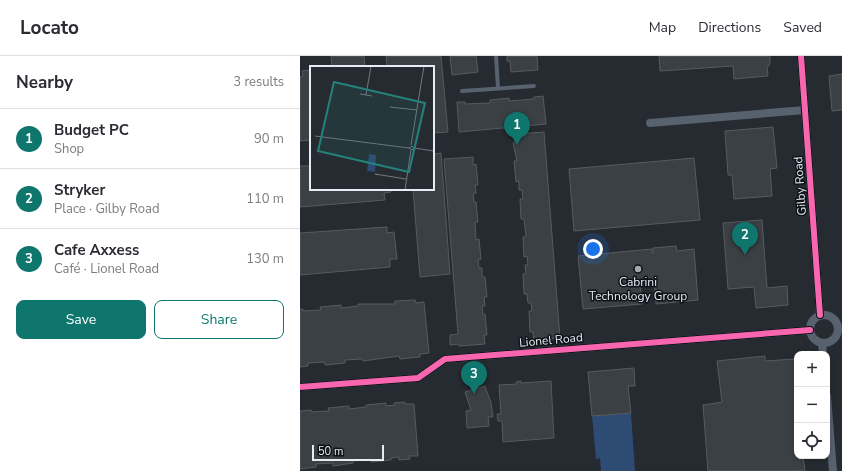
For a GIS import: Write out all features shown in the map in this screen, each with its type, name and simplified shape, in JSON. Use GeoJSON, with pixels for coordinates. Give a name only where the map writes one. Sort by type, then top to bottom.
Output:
{"type":"FeatureCollection","features":[{"type":"Feature","properties":{"kind":"street","name":"Gilby Road"},"geometry":{"type":"LineString","coordinates":[[801,56],[820,315]]}},
{"type":"Feature","properties":{"kind":"street"},"geometry":{"type":"LineString","coordinates":[[650,123],[805,110]]}},
{"type":"Feature","properties":{"kind":"street"},"geometry":{"type":"LineString","coordinates":[[820,315],[830,316],[840,327],[833,341],[822,343],[814,339],[810,330],[812,320],[820,315]]}},
{"type":"Feature","properties":{"kind":"street","name":"Lionel Road"},"geometry":{"type":"LineString","coordinates":[[300,387],[418,378],[445,359],[810,330]]}},
{"type":"Feature","properties":{"kind":"street"},"geometry":{"type":"LineString","coordinates":[[822,343],[823,351]]}},
{"type":"Feature","properties":{"kind":"street"},"geometry":{"type":"LineString","coordinates":[[829,423],[833,471]]}},
{"type":"Feature","properties":{"kind":"lane"},"geometry":{"type":"LineString","coordinates":[[496,56],[498,88]]}},
{"type":"Feature","properties":{"kind":"lane"},"geometry":{"type":"LineString","coordinates":[[462,90],[534,86]]}},
{"type":"Feature","properties":{"kind":"shaded area"},"geometry":{"type":"Polygon","coordinates":[[[631,413],[635,471],[601,471],[600,458],[596,459],[592,416],[631,413]]]}},
{"type":"Feature","properties":{"kind":"building"},"geometry":{"type":"Polygon","coordinates":[[[331,56],[364,56],[365,66],[332,66],[331,56]]]}},
{"type":"Feature","properties":{"kind":"building"},"geometry":{"type":"Polygon","coordinates":[[[386,56],[441,56],[448,132],[434,133],[434,66],[387,66],[386,56]]]}},
{"type":"Feature","properties":{"kind":"building"},"geometry":{"type":"Polygon","coordinates":[[[450,56],[476,56],[478,72],[452,75],[450,56]]]}},
{"type":"Feature","properties":{"kind":"building"},"geometry":{"type":"Polygon","coordinates":[[[507,56],[537,56],[538,70],[511,72],[510,61],[507,61],[507,56]]]}},
{"type":"Feature","properties":{"kind":"building"},"geometry":{"type":"Polygon","coordinates":[[[659,56],[770,56],[770,63],[769,66],[767,66],[768,76],[734,79],[733,66],[660,71],[659,56]]]}},
{"type":"Feature","properties":{"kind":"building"},"geometry":{"type":"Polygon","coordinates":[[[310,70],[310,140],[300,141],[300,77],[303,76],[302,71],[310,70]]]}},
{"type":"Feature","properties":{"kind":"building"},"geometry":{"type":"Polygon","coordinates":[[[842,74],[842,110],[832,111],[829,76],[842,74]]]}},
{"type":"Feature","properties":{"kind":"building"},"geometry":{"type":"Polygon","coordinates":[[[543,96],[546,124],[459,132],[457,102],[465,102],[465,104],[490,103],[490,100],[509,98],[509,101],[534,99],[534,97],[543,96]]]}},
{"type":"Feature","properties":{"kind":"building"},"geometry":{"type":"Polygon","coordinates":[[[773,127],[777,168],[770,169],[772,196],[734,199],[732,175],[728,175],[725,131],[773,127]]]}},
{"type":"Feature","properties":{"kind":"building"},"geometry":{"type":"Polygon","coordinates":[[[544,132],[560,338],[534,340],[533,332],[530,332],[529,311],[532,311],[531,303],[528,303],[527,294],[524,294],[523,274],[526,274],[525,265],[528,265],[527,256],[524,257],[523,237],[526,236],[524,219],[521,219],[520,199],[523,199],[522,190],[519,190],[519,181],[516,182],[514,161],[517,161],[513,143],[515,142],[515,134],[544,132]]]}},
{"type":"Feature","properties":{"kind":"building"},"geometry":{"type":"Polygon","coordinates":[[[441,153],[450,274],[420,277],[413,190],[434,190],[434,154],[441,153]]]}},
{"type":"Feature","properties":{"kind":"building"},"geometry":{"type":"Polygon","coordinates":[[[473,157],[473,165],[476,164],[478,185],[475,185],[476,193],[473,194],[474,202],[476,202],[478,222],[475,222],[476,240],[479,239],[481,259],[478,260],[479,268],[482,268],[482,277],[485,277],[487,297],[484,297],[485,306],[482,306],[483,315],[485,314],[487,335],[484,335],[485,344],[459,346],[459,344],[450,345],[450,335],[458,334],[444,159],[473,157]]]}},
{"type":"Feature","properties":{"kind":"building"},"geometry":{"type":"Polygon","coordinates":[[[694,158],[700,220],[574,231],[569,169],[694,158]]]}},
{"type":"Feature","properties":{"kind":"building"},"geometry":{"type":"Polygon","coordinates":[[[300,166],[310,166],[310,190],[391,190],[391,192],[384,193],[385,200],[300,207],[300,166]]]}},
{"type":"Feature","properties":{"kind":"building"},"geometry":{"type":"Polygon","coordinates":[[[762,220],[767,288],[787,286],[788,305],[756,308],[754,287],[728,289],[723,223],[762,220]]]}},
{"type":"Feature","properties":{"kind":"building"},"geometry":{"type":"Polygon","coordinates":[[[387,227],[387,233],[394,232],[397,259],[390,259],[390,267],[300,275],[300,233],[387,227]]]}},
{"type":"Feature","properties":{"kind":"building","name":"Cabrini Technology Group"},"geometry":{"type":"Polygon","coordinates":[[[676,246],[677,251],[694,249],[698,300],[656,304],[654,282],[640,283],[642,304],[583,309],[578,256],[652,249],[652,253],[654,253],[653,248],[676,246]]]}},
{"type":"Feature","properties":{"kind":"building"},"geometry":{"type":"Polygon","coordinates":[[[415,300],[416,303],[424,302],[429,353],[420,354],[420,357],[400,359],[399,356],[363,361],[362,359],[345,360],[345,363],[325,365],[325,362],[308,363],[308,366],[300,367],[300,309],[303,309],[303,311],[321,310],[320,307],[341,305],[341,308],[358,306],[358,304],[395,304],[395,301],[415,300]]]}},
{"type":"Feature","properties":{"kind":"building"},"geometry":{"type":"Polygon","coordinates":[[[765,356],[765,361],[794,359],[794,459],[803,459],[805,471],[708,471],[703,405],[722,402],[717,361],[765,356]]]}},
{"type":"Feature","properties":{"kind":"building"},"geometry":{"type":"Polygon","coordinates":[[[634,368],[635,386],[628,386],[631,413],[592,416],[588,372],[634,368]]]}},
{"type":"Feature","properties":{"kind":"building"},"geometry":{"type":"Polygon","coordinates":[[[521,381],[521,383],[551,381],[554,438],[503,442],[502,421],[498,421],[497,414],[501,414],[499,385],[517,384],[516,382],[521,381]]]}},
{"type":"Feature","properties":{"kind":"building"},"geometry":{"type":"Polygon","coordinates":[[[485,386],[491,403],[493,417],[488,417],[489,426],[467,428],[466,411],[471,410],[465,392],[485,386]]]}},
{"type":"Feature","properties":{"kind":"building"},"geometry":{"type":"Polygon","coordinates":[[[405,402],[405,404],[414,404],[418,456],[409,456],[410,459],[399,460],[399,457],[391,458],[391,460],[371,462],[370,459],[353,461],[353,463],[333,466],[333,463],[316,464],[316,467],[300,469],[300,411],[329,411],[328,408],[349,406],[349,409],[366,407],[366,405],[386,403],[386,406],[395,405],[394,403],[405,402]]]}},
{"type":"Feature","properties":{"kind":"cycle path"},"geometry":{"type":"LineString","coordinates":[[801,56],[820,315]]}},
{"type":"Feature","properties":{"kind":"cycle path"},"geometry":{"type":"LineString","coordinates":[[300,387],[418,378],[445,359],[810,330]]}},
{"type":"Feature","properties":{"kind":"place","name":"Budget PC"},"geometry":{"type":"Point","coordinates":[517,145]}},
{"type":"Feature","properties":{"kind":"place","name":"Stryker"},"geometry":{"type":"Point","coordinates":[745,255]}},
{"type":"Feature","properties":{"kind":"place","name":"Cabrini Technology Group"},"geometry":{"type":"Point","coordinates":[638,269]}},
{"type":"Feature","properties":{"kind":"place","name":"Cafe Axxess"},"geometry":{"type":"Point","coordinates":[474,394]}}]}
